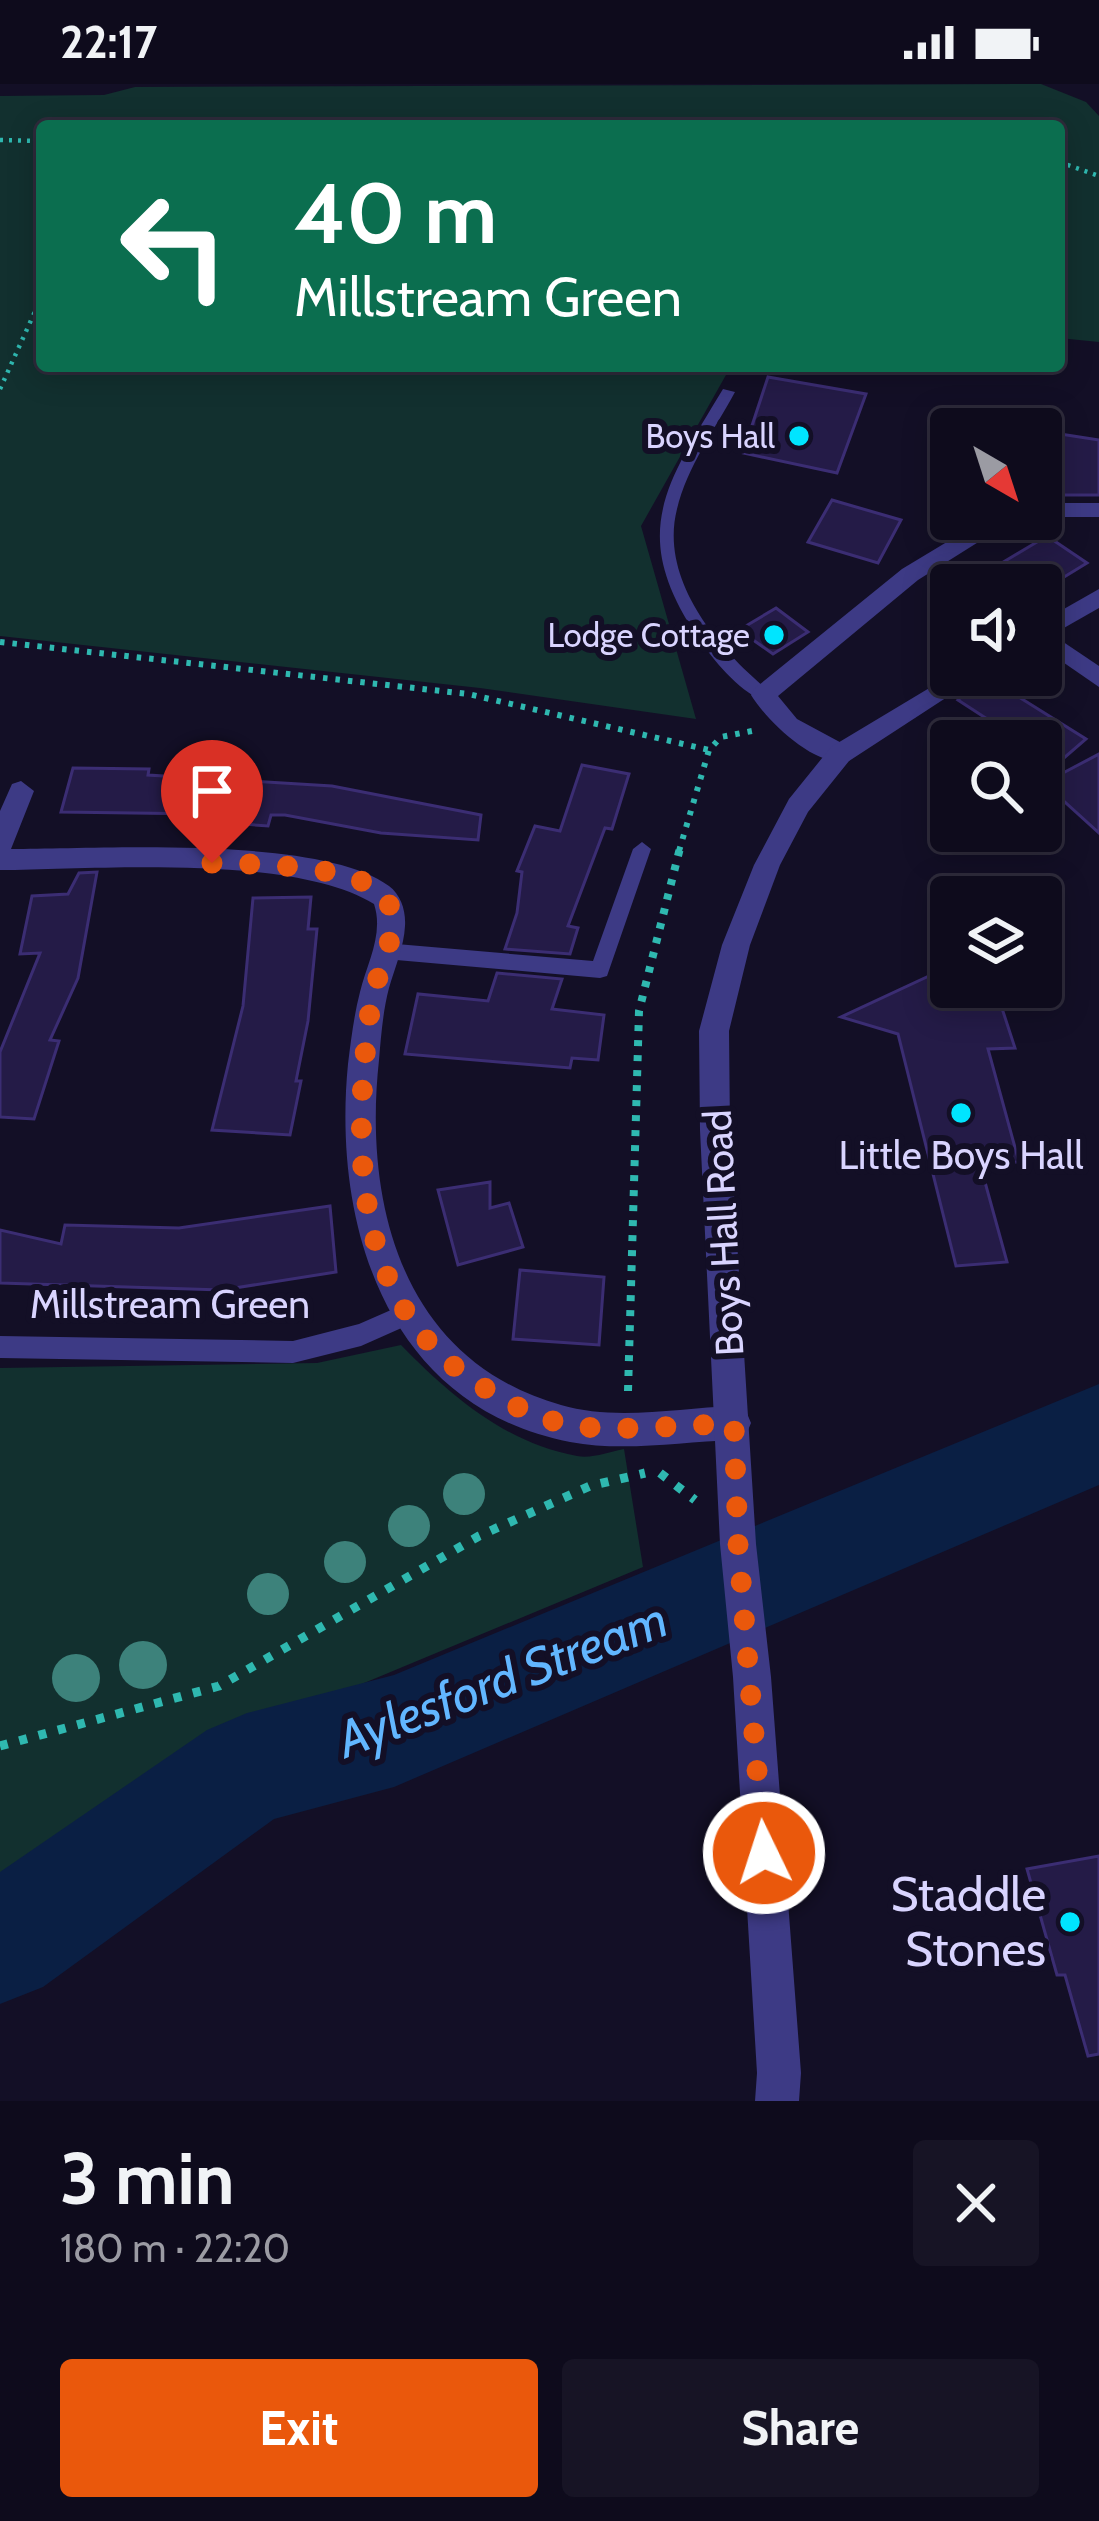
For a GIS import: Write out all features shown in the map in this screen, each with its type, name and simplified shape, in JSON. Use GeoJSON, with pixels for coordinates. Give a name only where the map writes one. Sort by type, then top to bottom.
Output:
{"type":"FeatureCollection","features":[{"type":"Feature","properties":{"kind":"street"},"geometry":{"type":"LineString","coordinates":[[1062,510],[1099,510]]}},
{"type":"Feature","properties":{"kind":"street"},"geometry":{"type":"LineString","coordinates":[[840,754],[788,724],[763,695],[959,540]]}},
{"type":"Feature","properties":{"kind":"street"},"geometry":{"type":"LineString","coordinates":[[1062,621],[1099,597]]}},
{"type":"Feature","properties":{"kind":"street"},"geometry":{"type":"LineString","coordinates":[[1062,650],[1099,678]]}},
{"type":"Feature","properties":{"kind":"street","name":"Boys Hall Road"},"geometry":{"type":"LineString","coordinates":[[777,2101],[779,2073],[738,1544],[715,1130],[714,1031],[736,945],[767,865],[798,806],[840,754],[935,696]]}},
{"type":"Feature","properties":{"kind":"street"},"geometry":{"type":"LineString","coordinates":[[0,844],[20,791]]}},
{"type":"Feature","properties":{"kind":"street"},"geometry":{"type":"LineString","coordinates":[[0,860],[257,864],[366,881],[386,898],[394,919],[372,999],[360,1112],[364,1192],[376,1255],[407,1314],[450,1364],[502,1400],[564,1424],[591,1428],[734,1424]]}},
{"type":"Feature","properties":{"kind":"lane"},"geometry":{"type":"LineString","coordinates":[[728,392],[667,513],[671,574],[691,614],[739,677],[763,695]]}},
{"type":"Feature","properties":{"kind":"lane"},"geometry":{"type":"LineString","coordinates":[[385,951],[600,970],[642,849]]}},
{"type":"Feature","properties":{"kind":"lane","name":"Millstream Green"},"geometry":{"type":"LineString","coordinates":[[0,1347],[293,1352],[362,1335],[407,1314]]}},
{"type":"Feature","properties":{"kind":"path"},"geometry":{"type":"LineString","coordinates":[[0,140],[36,141]]}},
{"type":"Feature","properties":{"kind":"path"},"geometry":{"type":"LineString","coordinates":[[1065,164],[1099,176]]}},
{"type":"Feature","properties":{"kind":"path"},"geometry":{"type":"LineString","coordinates":[[0,389],[36,309]]}},
{"type":"Feature","properties":{"kind":"path"},"geometry":{"type":"LineString","coordinates":[[0,642],[468,694],[710,750]]}},
{"type":"Feature","properties":{"kind":"path"},"geometry":{"type":"LineString","coordinates":[[646,1473],[628,1425],[639,1012],[657,927],[710,750],[721,737],[788,724]]}},
{"type":"Feature","properties":{"kind":"path"},"geometry":{"type":"LineString","coordinates":[[0,1746],[219,1685],[479,1536],[590,1486],[663,1473],[706,1512]]}},
{"type":"Feature","properties":{"kind":"green space"},"geometry":{"type":"Polygon","coordinates":[[[1041,84],[1086,102],[1099,116],[1099,342],[1065,339],[1065,120],[36,120],[36,372],[728,372],[641,526],[696,719],[480,688],[0,636],[0,96],[104,95],[135,87],[1041,84]]]}},
{"type":"Feature","properties":{"kind":"green space"},"geometry":{"type":"Polygon","coordinates":[[[401,1345],[459,1399],[526,1440],[582,1457],[624,1449],[643,1567],[256,1728],[0,1906],[0,1368],[317,1363],[401,1345]]]}},
{"type":"Feature","properties":{"kind":"building","name":"Boys Hall"},"geometry":{"type":"Polygon","coordinates":[[[768,377],[866,394],[837,473],[743,453],[768,377]]]}},
{"type":"Feature","properties":{"kind":"building"},"geometry":{"type":"Polygon","coordinates":[[[1062,434],[1099,440],[1099,495],[1062,495],[1062,434]]]}},
{"type":"Feature","properties":{"kind":"building"},"geometry":{"type":"Polygon","coordinates":[[[832,500],[901,520],[878,563],[808,542],[832,500]]]}},
{"type":"Feature","properties":{"kind":"building"},"geometry":{"type":"Polygon","coordinates":[[[1040,540],[1053,540],[1087,563],[1062,578],[1062,564],[1000,564],[1040,540]]]}},
{"type":"Feature","properties":{"kind":"building","name":"Lodge Cottage"},"geometry":{"type":"Polygon","coordinates":[[[776,608],[808,632],[773,654],[739,630],[776,608]]]}},
{"type":"Feature","properties":{"kind":"building"},"geometry":{"type":"Polygon","coordinates":[[[962,696],[1017,696],[1056,720],[989,720],[958,700],[962,696]]]}},
{"type":"Feature","properties":{"kind":"building"},"geometry":{"type":"Polygon","coordinates":[[[1062,724],[1086,739],[1062,760],[1062,724]]]}},
{"type":"Feature","properties":{"kind":"building"},"geometry":{"type":"Polygon","coordinates":[[[1099,754],[1099,833],[1062,799],[1062,774],[1099,754]]]}},
{"type":"Feature","properties":{"kind":"building"},"geometry":{"type":"Polygon","coordinates":[[[582,765],[629,774],[612,829],[605,828],[568,926],[578,928],[570,954],[505,949],[517,913],[522,872],[517,871],[535,826],[560,831],[582,765]]]}},
{"type":"Feature","properties":{"kind":"building"},"geometry":{"type":"Polygon","coordinates":[[[73,768],[149,769],[148,775],[332,786],[481,815],[478,840],[381,833],[285,815],[271,815],[268,826],[204,821],[206,814],[61,812],[73,768]]]}},
{"type":"Feature","properties":{"kind":"building"},"geometry":{"type":"Polygon","coordinates":[[[97,872],[78,978],[50,1040],[59,1041],[34,1119],[0,1117],[0,1052],[40,953],[20,954],[32,896],[68,894],[79,873],[97,872]]]}},
{"type":"Feature","properties":{"kind":"building"},"geometry":{"type":"Polygon","coordinates":[[[311,897],[308,929],[317,929],[308,1021],[296,1081],[301,1081],[290,1135],[212,1130],[243,1006],[253,898],[311,897]]]}},
{"type":"Feature","properties":{"kind":"building"},"geometry":{"type":"Polygon","coordinates":[[[497,973],[562,979],[552,1009],[604,1015],[598,1060],[572,1058],[570,1068],[405,1054],[418,994],[488,1001],[497,973]]]}},
{"type":"Feature","properties":{"kind":"building"},"geometry":{"type":"Polygon","coordinates":[[[930,976],[930,1008],[1002,1008],[1015,1048],[988,1049],[1019,1162],[980,1164],[1007,1262],[956,1266],[898,1034],[841,1017],[930,976]]]}},
{"type":"Feature","properties":{"kind":"building"},"geometry":{"type":"Polygon","coordinates":[[[490,1182],[490,1208],[509,1203],[523,1247],[458,1265],[438,1190],[490,1182]]]}},
{"type":"Feature","properties":{"kind":"building"},"geometry":{"type":"Polygon","coordinates":[[[330,1206],[336,1272],[222,1290],[0,1283],[0,1230],[61,1244],[65,1225],[179,1228],[330,1206]]]}},
{"type":"Feature","properties":{"kind":"building"},"geometry":{"type":"Polygon","coordinates":[[[520,1270],[604,1277],[599,1345],[513,1339],[520,1270]]]}},
{"type":"Feature","properties":{"kind":"building","name":"Staddle Stones"},"geometry":{"type":"Polygon","coordinates":[[[1099,1856],[1099,2054],[1088,2056],[1065,1975],[1057,1975],[1027,1869],[1099,1856]]]}},
{"type":"Feature","properties":{"kind":"waterway","name":"Aylesford Stream"},"geometry":{"type":"LineString","coordinates":[[0,1944],[247,1770],[394,1731],[1099,1434]]}},
{"type":"Feature","properties":{"kind":"place","name":"Boys Hall"},"geometry":{"type":"Point","coordinates":[799,436]}},
{"type":"Feature","properties":{"kind":"place","name":"Lodge Cottage"},"geometry":{"type":"Point","coordinates":[774,635]}},
{"type":"Feature","properties":{"kind":"place","name":"Little Boys Hall"},"geometry":{"type":"Point","coordinates":[961,1113]}},
{"type":"Feature","properties":{"kind":"place","name":"Staddle Stones"},"geometry":{"type":"Point","coordinates":[1070,1922]}},
{"type":"Feature","properties":{"kind":"route"},"geometry":{"type":"LineString","coordinates":[[212,863],[334,874],[366,881],[386,898],[394,919],[372,999],[360,1112],[364,1192],[376,1255],[420,1334],[450,1364],[502,1400],[564,1424],[591,1428],[734,1424],[738,1544],[764,1853]]}}]}
